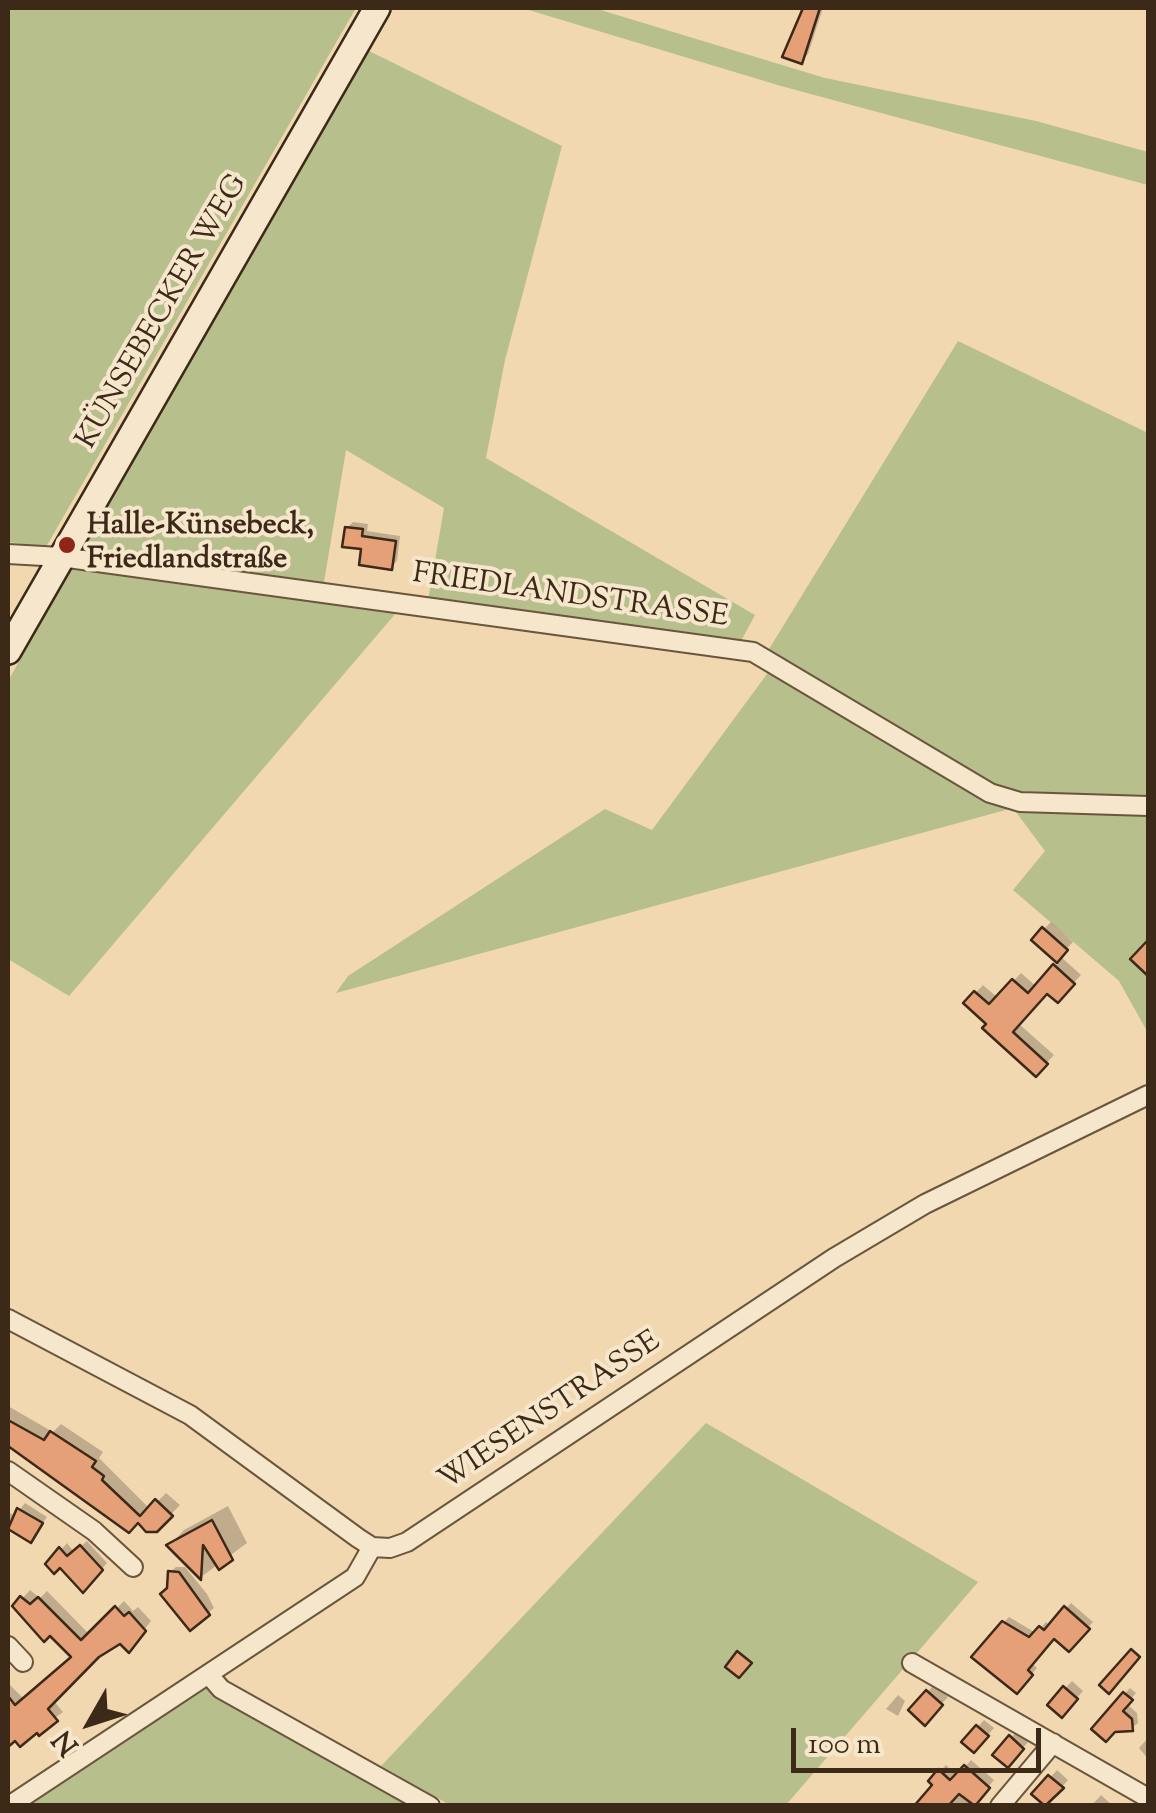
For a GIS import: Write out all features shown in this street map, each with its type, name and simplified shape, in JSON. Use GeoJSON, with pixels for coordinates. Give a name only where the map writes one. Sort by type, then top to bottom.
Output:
{"type":"FeatureCollection","features":[{"type":"Feature","properties":{"kind":"street","name":"KÜNSEBECKER WEG"},"geometry":{"type":"LineString","coordinates":[[8,652],[377,8]]}},
{"type":"Feature","properties":{"kind":"street","name":"FRIEDLANDSTRASSE"},"geometry":{"type":"LineString","coordinates":[[8,554],[61,557],[753,652],[990,793],[1020,802],[1148,806]]}},
{"type":"Feature","properties":{"kind":"street","name":"WIESENSTRASSE"},"geometry":{"type":"LineString","coordinates":[[372,1547],[390,1548],[407,1542],[834,1258],[925,1204],[1148,1094]]}},
{"type":"Feature","properties":{"kind":"street"},"geometry":{"type":"LineString","coordinates":[[8,1319],[190,1415],[372,1547],[354,1577],[9,1806]]}},
{"type":"Feature","properties":{"kind":"street"},"geometry":{"type":"LineString","coordinates":[[8,1471],[94,1530],[132,1567]]}},
{"type":"Feature","properties":{"kind":"street"},"geometry":{"type":"LineString","coordinates":[[8,1646],[22,1662]]}},
{"type":"Feature","properties":{"kind":"street"},"geometry":{"type":"LineString","coordinates":[[912,1663],[1148,1798]]}},
{"type":"Feature","properties":{"kind":"street"},"geometry":{"type":"LineString","coordinates":[[209,1675],[221,1689],[430,1806]]}},
{"type":"Feature","properties":{"kind":"street"},"geometry":{"type":"LineString","coordinates":[[1000,1806],[1053,1744]]}},
{"type":"Feature","properties":{"kind":"green space"},"geometry":{"type":"Polygon","coordinates":[[[8,8],[356,8],[46,547],[8,542],[8,8]]]}},
{"type":"Feature","properties":{"kind":"green space"},"geometry":{"type":"Polygon","coordinates":[[[522,8],[594,8],[825,78],[1036,121],[1148,152],[1148,185],[781,86],[522,8]]]}},
{"type":"Feature","properties":{"kind":"green space"},"geometry":{"type":"Polygon","coordinates":[[[365,49],[562,146],[505,360],[486,458],[755,615],[741,641],[670,638],[428,601],[444,508],[346,450],[323,588],[79,552],[365,49]]]}},
{"type":"Feature","properties":{"kind":"green space"},"geometry":{"type":"Polygon","coordinates":[[[958,341],[1148,433],[1148,798],[1001,790],[766,654],[958,341]]]}},
{"type":"Feature","properties":{"kind":"green space"},"geometry":{"type":"Polygon","coordinates":[[[73,566],[396,613],[69,996],[8,959],[8,681],[73,566]]]}},
{"type":"Feature","properties":{"kind":"green space"},"geometry":{"type":"Polygon","coordinates":[[[770,670],[986,800],[1148,812],[1148,1033],[1119,981],[1013,890],[1045,851],[1013,808],[336,993],[348,976],[605,809],[652,830],[770,670]]]}},
{"type":"Feature","properties":{"kind":"green space"},"geometry":{"type":"Polygon","coordinates":[[[706,1423],[978,1582],[786,1805],[450,1805],[381,1766],[706,1423]]]}},
{"type":"Feature","properties":{"kind":"green space"},"geometry":{"type":"Polygon","coordinates":[[[206,1687],[413,1805],[24,1806],[206,1687]]]}},
{"type":"Feature","properties":{"kind":"building"},"geometry":{"type":"Polygon","coordinates":[[[803,8],[820,8],[802,64],[782,57],[803,8]]]}},
{"type":"Feature","properties":{"kind":"building"},"geometry":{"type":"Polygon","coordinates":[[[345,527],[363,529],[362,536],[396,541],[392,570],[359,565],[361,549],[342,547],[345,527]]]}},
{"type":"Feature","properties":{"kind":"building"},"geometry":{"type":"Polygon","coordinates":[[[1042,927],[1068,950],[1057,963],[1031,940],[1042,927]]]}},
{"type":"Feature","properties":{"kind":"building"},"geometry":{"type":"Polygon","coordinates":[[[1148,940],[1148,976],[1130,959],[1148,940]]]}},
{"type":"Feature","properties":{"kind":"building"},"geometry":{"type":"Polygon","coordinates":[[[1053,964],[1075,984],[1058,1003],[1047,994],[1013,1032],[1048,1064],[1036,1077],[982,1028],[986,1024],[963,1003],[974,991],[989,1004],[1012,979],[1028,993],[1053,964]]]}},
{"type":"Feature","properties":{"kind":"building"},"geometry":{"type":"Polygon","coordinates":[[[8,1420],[44,1440],[50,1431],[96,1461],[92,1467],[104,1476],[102,1480],[140,1516],[155,1499],[173,1516],[157,1532],[146,1532],[138,1523],[129,1533],[8,1446],[8,1420]]]}},
{"type":"Feature","properties":{"kind":"building"},"geometry":{"type":"Polygon","coordinates":[[[17,1508],[43,1523],[31,1543],[8,1529],[17,1508]]]}},
{"type":"Feature","properties":{"kind":"building"},"geometry":{"type":"Polygon","coordinates":[[[212,1520],[233,1560],[219,1570],[203,1545],[201,1580],[166,1545],[212,1520]]]}},
{"type":"Feature","properties":{"kind":"building"},"geometry":{"type":"Polygon","coordinates":[[[80,1545],[103,1570],[83,1593],[60,1568],[54,1574],[45,1564],[59,1547],[67,1556],[80,1545]]]}},
{"type":"Feature","properties":{"kind":"building"},"geometry":{"type":"Polygon","coordinates":[[[168,1571],[179,1572],[210,1615],[190,1631],[160,1594],[167,1588],[168,1571]]]}},
{"type":"Feature","properties":{"kind":"building"},"geometry":{"type":"Polygon","coordinates":[[[20,1596],[30,1604],[38,1597],[81,1640],[115,1606],[124,1616],[129,1612],[146,1631],[129,1653],[120,1644],[99,1657],[48,1709],[58,1721],[20,1747],[15,1741],[8,1747],[8,1696],[15,1705],[71,1657],[50,1636],[44,1642],[12,1606],[20,1596]]]}},
{"type":"Feature","properties":{"kind":"building"},"geometry":{"type":"Polygon","coordinates":[[[1064,1606],[1090,1629],[1069,1652],[1054,1639],[1028,1670],[1033,1675],[1017,1694],[971,1657],[1002,1621],[1029,1637],[1039,1626],[1044,1630],[1064,1606]]]}},
{"type":"Feature","properties":{"kind":"building"},"geometry":{"type":"Polygon","coordinates":[[[1131,1649],[1140,1657],[1109,1694],[1099,1685],[1131,1649]]]}},
{"type":"Feature","properties":{"kind":"building"},"geometry":{"type":"Polygon","coordinates":[[[737,1651],[752,1663],[739,1678],[725,1667],[737,1651]]]}},
{"type":"Feature","properties":{"kind":"building"},"geometry":{"type":"Polygon","coordinates":[[[1063,1686],[1078,1699],[1062,1718],[1047,1705],[1063,1686]]]}},
{"type":"Feature","properties":{"kind":"building"},"geometry":{"type":"Polygon","coordinates":[[[926,1690],[943,1705],[925,1726],[908,1710],[926,1690]]]}},
{"type":"Feature","properties":{"kind":"building"},"geometry":{"type":"Polygon","coordinates":[[[1123,1692],[1133,1700],[1123,1711],[1132,1719],[1133,1731],[1115,1732],[1106,1742],[1091,1729],[1123,1692]]]}},
{"type":"Feature","properties":{"kind":"building"},"geometry":{"type":"Polygon","coordinates":[[[976,1725],[989,1736],[974,1753],[961,1742],[976,1725]]]}},
{"type":"Feature","properties":{"kind":"building"},"geometry":{"type":"Polygon","coordinates":[[[1009,1735],[1024,1749],[1008,1768],[992,1755],[1009,1735]]]}},
{"type":"Feature","properties":{"kind":"building"},"geometry":{"type":"Polygon","coordinates":[[[964,1765],[990,1788],[975,1806],[959,1794],[948,1806],[914,1806],[932,1785],[928,1781],[938,1769],[950,1780],[964,1765]]]}},
{"type":"Feature","properties":{"kind":"building"},"geometry":{"type":"Polygon","coordinates":[[[1048,1775],[1064,1788],[1045,1806],[1031,1794],[1048,1775]]]}},
{"type":"Feature","properties":{"kind":"place","name":"Halle-Künsebeck, Friedlandstraße"},"geometry":{"type":"Point","coordinates":[67,545]}}]}
